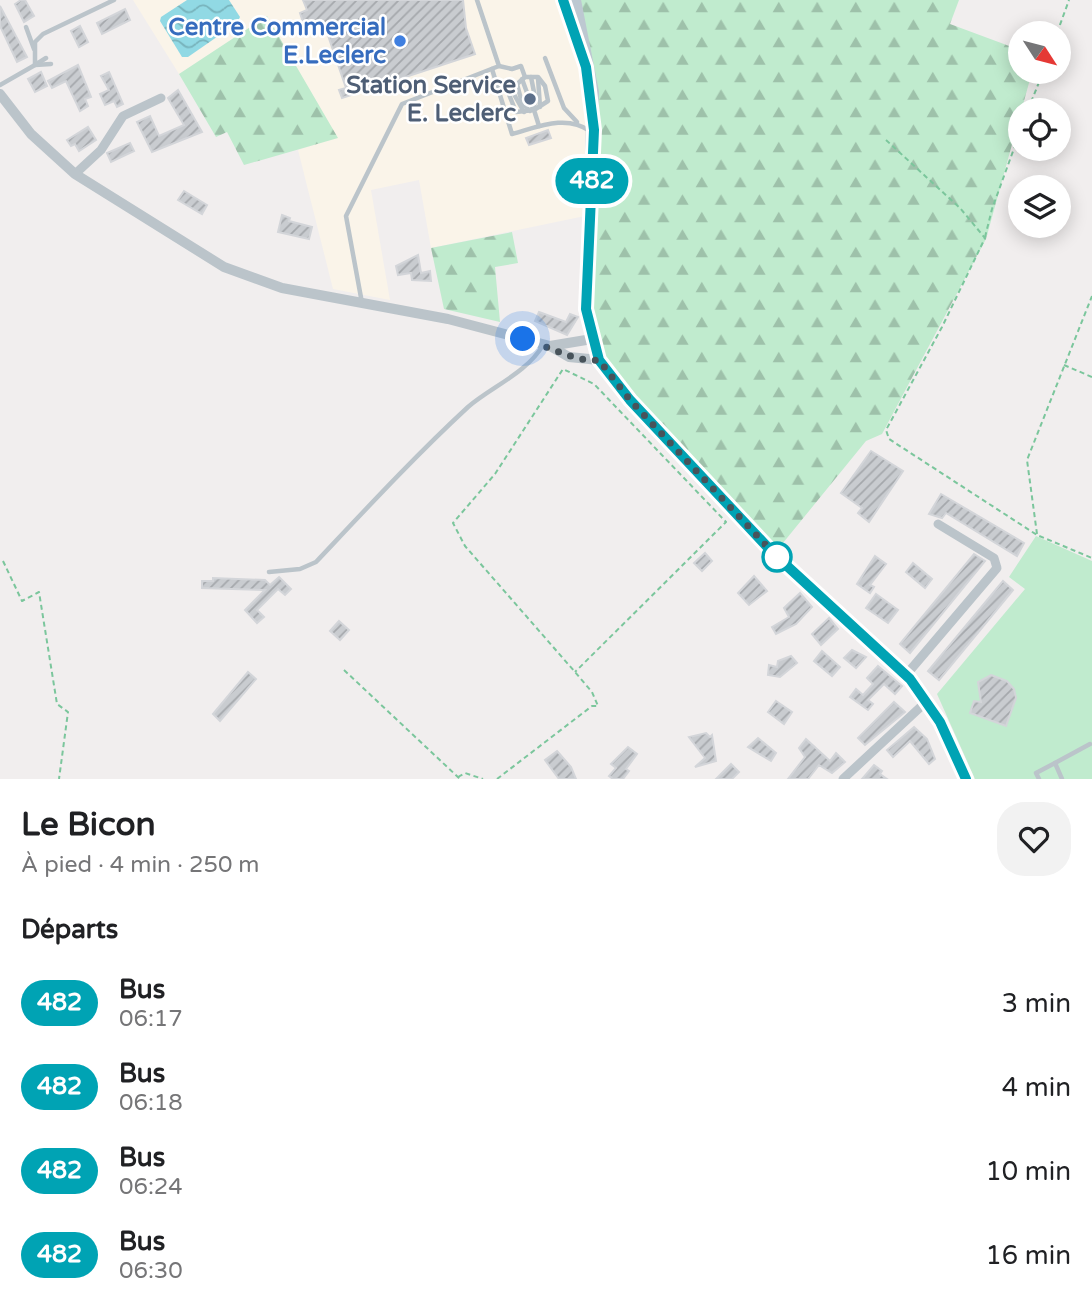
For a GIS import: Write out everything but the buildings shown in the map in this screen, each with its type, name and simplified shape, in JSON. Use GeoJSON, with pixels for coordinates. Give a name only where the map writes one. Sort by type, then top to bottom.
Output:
{"type":"FeatureCollection","features":[{"type":"Feature","properties":{"kind":"main road"},"geometry":{"type":"LineString","coordinates":[[563,0],[586,67],[593,132]]}},
{"type":"Feature","properties":{"kind":"main road"},"geometry":{"type":"LineString","coordinates":[[573,0],[581,23],[593,92],[586,309],[599,360],[630,400],[774,554],[906,674],[927,701],[966,779]]}},
{"type":"Feature","properties":{"kind":"street"},"geometry":{"type":"LineString","coordinates":[[0,94],[31,134],[75,174],[225,267],[282,288],[459,321],[546,345],[569,357],[599,360]]}},
{"type":"Feature","properties":{"kind":"street"},"geometry":{"type":"LineString","coordinates":[[75,174],[101,150],[123,116],[161,98]]}},
{"type":"Feature","properties":{"kind":"street"},"geometry":{"type":"LineString","coordinates":[[546,345],[592,339]]}},
{"type":"Feature","properties":{"kind":"street"},"geometry":{"type":"LineString","coordinates":[[906,674],[997,568],[994,558],[938,524]]}},
{"type":"Feature","properties":{"kind":"street"},"geometry":{"type":"LineString","coordinates":[[843,779],[927,701]]}},
{"type":"Feature","properties":{"kind":"lane"},"geometry":{"type":"LineString","coordinates":[[34,49],[43,34],[114,0]]}},
{"type":"Feature","properties":{"kind":"lane"},"geometry":{"type":"LineString","coordinates":[[477,0],[499,66]]}},
{"type":"Feature","properties":{"kind":"lane"},"geometry":{"type":"LineString","coordinates":[[26,27],[34,49],[35,65]]}},
{"type":"Feature","properties":{"kind":"lane"},"geometry":{"type":"LineString","coordinates":[[0,85],[47,58]]}},
{"type":"Feature","properties":{"kind":"lane"},"geometry":{"type":"LineString","coordinates":[[545,58],[564,108],[577,123],[593,132]]}},
{"type":"Feature","properties":{"kind":"lane"},"geometry":{"type":"LineString","coordinates":[[35,65],[51,64]]}},
{"type":"Feature","properties":{"kind":"lane"},"geometry":{"type":"LineString","coordinates":[[362,303],[346,216],[402,104],[499,66],[512,69],[521,66],[526,77],[530,111]]}},
{"type":"Feature","properties":{"kind":"lane"},"geometry":{"type":"LineString","coordinates":[[492,69],[512,134],[557,122],[577,123]]}},
{"type":"Feature","properties":{"kind":"lane"},"geometry":{"type":"LineString","coordinates":[[526,77],[530,111]]}},
{"type":"Feature","properties":{"kind":"lane"},"geometry":{"type":"LineString","coordinates":[[526,77],[538,77],[545,86],[548,102],[530,111],[516,112],[508,92],[526,77]]}},
{"type":"Feature","properties":{"kind":"lane"},"geometry":{"type":"LineString","coordinates":[[517,83],[522,103],[540,127]]}},
{"type":"Feature","properties":{"kind":"lane"},"geometry":{"type":"LineString","coordinates":[[269,572],[300,569],[316,562],[471,404],[523,367],[546,345]]}},
{"type":"Feature","properties":{"kind":"lane"},"geometry":{"type":"LineString","coordinates":[[1039,779],[1036,773],[1090,744]]}},
{"type":"Feature","properties":{"kind":"lane"},"geometry":{"type":"LineString","coordinates":[[1055,763],[1062,779]]}},
{"type":"Feature","properties":{"kind":"path"},"geometry":{"type":"LineString","coordinates":[[1061,21],[1069,0]]}},
{"type":"Feature","properties":{"kind":"path"},"geometry":{"type":"LineString","coordinates":[[886,140],[960,208],[985,238]]}},
{"type":"Feature","properties":{"kind":"path"},"geometry":{"type":"LineString","coordinates":[[1009,161],[992,208],[985,238],[942,327],[886,430],[889,439],[1037,535],[1092,558]]}},
{"type":"Feature","properties":{"kind":"path"},"geometry":{"type":"LineString","coordinates":[[1037,535],[1027,460],[1092,296]]}},
{"type":"Feature","properties":{"kind":"path"},"geometry":{"type":"LineString","coordinates":[[1063,365],[1092,377]]}},
{"type":"Feature","properties":{"kind":"path"},"geometry":{"type":"LineString","coordinates":[[497,779],[592,706],[598,706],[592,692],[465,546],[453,523],[495,474],[563,369],[594,384],[726,522],[575,672]]}},
{"type":"Feature","properties":{"kind":"path"},"geometry":{"type":"LineString","coordinates":[[2,561],[22,601],[38,592],[57,704],[68,712],[59,779]]}},
{"type":"Feature","properties":{"kind":"path"},"geometry":{"type":"LineString","coordinates":[[344,670],[459,778],[465,773],[482,779]]}},
{"type":"Feature","properties":{"kind":"shaded area"},"geometry":{"type":"Polygon","coordinates":[[[133,0],[562,0],[582,72],[587,134],[585,216],[431,248],[419,180],[371,190],[390,300],[333,289],[298,150],[337,137],[267,17],[179,74],[133,0]]]}},
{"type":"Feature","properties":{"kind":"green space"},"geometry":{"type":"Polygon","coordinates":[[[563,0],[959,0],[950,24],[1008,46],[1008,84],[1029,84],[1025,98],[1008,98],[1008,159],[986,239],[882,434],[866,441],[774,554],[604,368],[586,309],[594,130],[586,67],[563,0]]]}},
{"type":"Feature","properties":{"kind":"green space"},"geometry":{"type":"Polygon","coordinates":[[[267,16],[338,138],[244,165],[227,132],[216,137],[179,74],[267,16]]]}},
{"type":"Feature","properties":{"kind":"green space"},"geometry":{"type":"Polygon","coordinates":[[[512,232],[518,263],[495,267],[500,322],[444,309],[431,248],[512,232]]]}},
{"type":"Feature","properties":{"kind":"green space"},"geometry":{"type":"Polygon","coordinates":[[[1036,536],[1092,561],[1092,779],[975,779],[937,694],[1025,589],[1009,577],[1036,536]]]}},
{"type":"Feature","properties":{"kind":"water"},"geometry":{"type":"Polygon","coordinates":[[[187,0],[229,0],[240,17],[237,23],[188,57],[182,57],[160,21],[161,17],[187,0]]]}},
{"type":"Feature","properties":{"kind":"bus line","name":"482"},"geometry":{"type":"LineString","coordinates":[[563,0],[586,67],[594,130],[586,309],[599,360],[630,400],[774,554],[910,679],[940,722],[966,779]]}},
{"type":"Feature","properties":{"kind":"place","name":"Centre Commercial E.Leclerc"},"geometry":{"type":"Point","coordinates":[400,41]}},
{"type":"Feature","properties":{"kind":"place","name":"Station Service E. Leclerc"},"geometry":{"type":"Point","coordinates":[530,99]}},
{"type":"Feature","properties":{"kind":"route"},"geometry":{"type":"LineString","coordinates":[[523,339],[550,346],[569,357],[599,360],[630,400],[777,557]]}}]}
